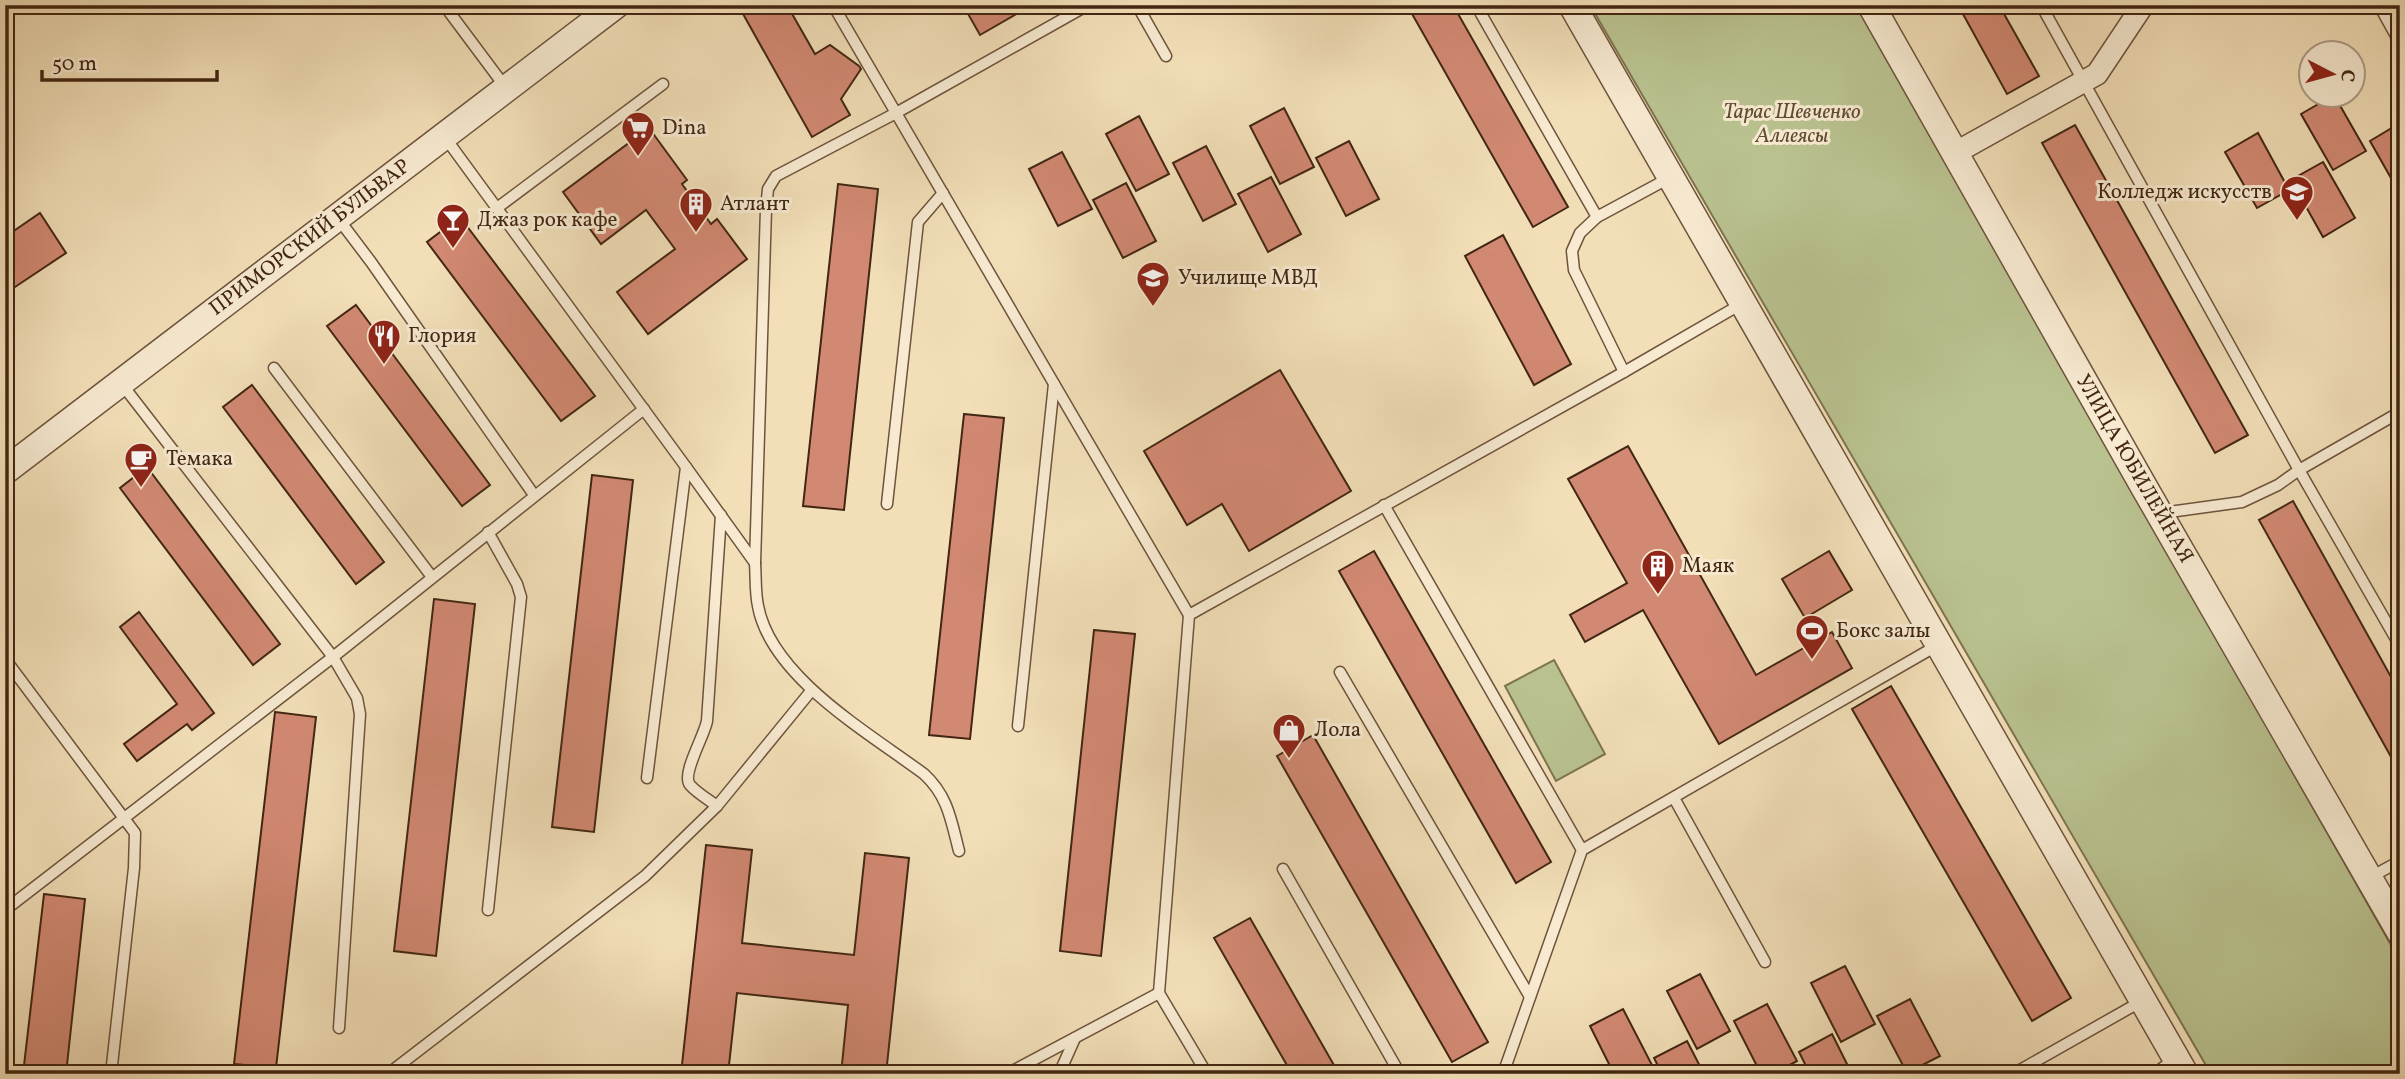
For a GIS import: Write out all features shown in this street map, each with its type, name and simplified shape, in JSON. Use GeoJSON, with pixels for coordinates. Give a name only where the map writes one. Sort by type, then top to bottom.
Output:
{"type":"FeatureCollection","features":[{"type":"Feature","properties":{"kind":"street","name":"ПРИМОРСКИЙ БУЛЬВАР"},"geometry":{"type":"LineString","coordinates":[[5,471],[616,5]]}},
{"type":"Feature","properties":{"kind":"street"},"geometry":{"type":"LineString","coordinates":[[1572,5],[2180,1066]]}},
{"type":"Feature","properties":{"kind":"street","name":"УЛИЦА ЮБИЛЕЙНАЯ"},"geometry":{"type":"LineString","coordinates":[[1871,5],[2159,514],[2400,932]]}},
{"type":"Feature","properties":{"kind":"street"},"geometry":{"type":"LineString","coordinates":[[1955,153],[2097,74],[2143,5]]}},
{"type":"Feature","properties":{"kind":"lane"},"geometry":{"type":"LineString","coordinates":[[452,5],[447,9],[506,88]]}},
{"type":"Feature","properties":{"kind":"lane"},"geometry":{"type":"LineString","coordinates":[[833,5],[1189,615],[1158,993],[1207,1074]]}},
{"type":"Feature","properties":{"kind":"lane"},"geometry":{"type":"LineString","coordinates":[[959,851],[948,810],[936,786],[924,774],[811,691],[772,645],[758,607],[755,563],[768,189],[776,176],[896,113],[1088,5]]}},
{"type":"Feature","properties":{"kind":"lane"},"geometry":{"type":"LineString","coordinates":[[1137,5],[1166,56]]}},
{"type":"Feature","properties":{"kind":"lane"},"geometry":{"type":"LineString","coordinates":[[1476,5],[1597,217]]}},
{"type":"Feature","properties":{"kind":"lane"},"geometry":{"type":"LineString","coordinates":[[2041,5],[2299,470],[2400,646]]}},
{"type":"Feature","properties":{"kind":"lane"},"geometry":{"type":"LineString","coordinates":[[2379,5],[2400,43]]}},
{"type":"Feature","properties":{"kind":"lane"},"geometry":{"type":"LineString","coordinates":[[497,208],[663,84]]}},
{"type":"Feature","properties":{"kind":"lane"},"geometry":{"type":"LineString","coordinates":[[444,136],[755,563]]}},
{"type":"Feature","properties":{"kind":"lane"},"geometry":{"type":"LineString","coordinates":[[1624,372],[1574,270],[1572,251],[1580,233],[1597,217],[1671,177]]}},
{"type":"Feature","properties":{"kind":"lane"},"geometry":{"type":"LineString","coordinates":[[887,504],[918,222],[943,193]]}},
{"type":"Feature","properties":{"kind":"lane"},"geometry":{"type":"LineString","coordinates":[[337,217],[534,495]]}},
{"type":"Feature","properties":{"kind":"lane"},"geometry":{"type":"LineString","coordinates":[[1189,615],[1743,303]]}},
{"type":"Feature","properties":{"kind":"lane"},"geometry":{"type":"LineString","coordinates":[[274,368],[432,577]]}},
{"type":"Feature","properties":{"kind":"lane"},"geometry":{"type":"LineString","coordinates":[[121,383],[333,657],[357,698],[360,714],[339,1028]]}},
{"type":"Feature","properties":{"kind":"lane"},"geometry":{"type":"LineString","coordinates":[[1018,726],[1054,384]]}},
{"type":"Feature","properties":{"kind":"lane"},"geometry":{"type":"LineString","coordinates":[[5,910],[333,657],[644,409]]}},
{"type":"Feature","properties":{"kind":"lane"},"geometry":{"type":"LineString","coordinates":[[2159,514],[2242,502],[2278,485],[2400,412]]}},
{"type":"Feature","properties":{"kind":"lane"},"geometry":{"type":"LineString","coordinates":[[647,778],[686,467]]}},
{"type":"Feature","properties":{"kind":"lane"},"geometry":{"type":"LineString","coordinates":[[1384,505],[1582,850]]}},
{"type":"Feature","properties":{"kind":"lane"},"geometry":{"type":"LineString","coordinates":[[717,806],[690,785],[686,778],[705,734],[707,721],[720,515]]}},
{"type":"Feature","properties":{"kind":"lane"},"geometry":{"type":"LineString","coordinates":[[488,532],[517,584],[521,597],[488,910]]}},
{"type":"Feature","properties":{"kind":"lane"},"geometry":{"type":"LineString","coordinates":[[1503,1074],[1582,850],[1939,645]]}},
{"type":"Feature","properties":{"kind":"lane"},"geometry":{"type":"LineString","coordinates":[[5,659],[135,833],[134,868],[111,1074]]}},
{"type":"Feature","properties":{"kind":"lane"},"geometry":{"type":"LineString","coordinates":[[1340,673],[1530,997]]}},
{"type":"Feature","properties":{"kind":"lane"},"geometry":{"type":"LineString","coordinates":[[388,1074],[645,876],[717,806],[811,691]]}},
{"type":"Feature","properties":{"kind":"lane"},"geometry":{"type":"LineString","coordinates":[[1674,798],[1765,962]]}},
{"type":"Feature","properties":{"kind":"lane"},"geometry":{"type":"LineString","coordinates":[[2369,878],[2400,861]]}},
{"type":"Feature","properties":{"kind":"lane"},"geometry":{"type":"LineString","coordinates":[[1283,869],[1400,1074]]}},
{"type":"Feature","properties":{"kind":"lane"},"geometry":{"type":"LineString","coordinates":[[1007,1074],[1158,993]]}},
{"type":"Feature","properties":{"kind":"lane"},"geometry":{"type":"LineString","coordinates":[[2013,1074],[2143,1001]]}},
{"type":"Feature","properties":{"kind":"lane"},"geometry":{"type":"LineString","coordinates":[[1059,1074],[1075,1038]]}},
{"type":"Feature","properties":{"kind":"lane"},"geometry":{"type":"LineString","coordinates":[[2154,1074],[2180,1066]]}},
{"type":"Feature","properties":{"kind":"green space","name":"Тарас Шевченко Аллеясы"},"geometry":{"type":"Polygon","coordinates":[[[1590,5],[1858,5],[2400,961],[2400,1074],[2211,1074],[1590,5]]]}},
{"type":"Feature","properties":{"kind":"green space"},"geometry":{"type":"Polygon","coordinates":[[[1554,660],[1605,754],[1556,781],[1505,686],[1554,660]]]}},
{"type":"Feature","properties":{"kind":"building"},"geometry":{"type":"Polygon","coordinates":[[[738,5],[787,5],[815,54],[830,45],[859,66],[861,69],[841,99],[850,115],[812,137],[738,5]]]}},
{"type":"Feature","properties":{"kind":"building"},"geometry":{"type":"Polygon","coordinates":[[[963,5],[1032,5],[980,35],[963,5]]]}},
{"type":"Feature","properties":{"kind":"building"},"geometry":{"type":"Polygon","coordinates":[[[1407,5],[1453,5],[1568,207],[1533,227],[1407,5]]]}},
{"type":"Feature","properties":{"kind":"building"},"geometry":{"type":"Polygon","coordinates":[[[1958,5],[1999,5],[2039,76],[2007,94],[1958,5]]]}},
{"type":"Feature","properties":{"kind":"building"},"geometry":{"type":"Polygon","coordinates":[[[1284,108],[1314,167],[1280,184],[1250,126],[1284,108]]]}},
{"type":"Feature","properties":{"kind":"building"},"geometry":{"type":"Polygon","coordinates":[[[2311,108],[2341,108],[2366,151],[2333,170],[2301,114],[2311,108]]]}},
{"type":"Feature","properties":{"kind":"building"},"geometry":{"type":"Polygon","coordinates":[[[1139,116],[1169,174],[1136,191],[1106,134],[1139,116]]]}},
{"type":"Feature","properties":{"kind":"building"},"geometry":{"type":"Polygon","coordinates":[[[2400,123],[2400,194],[2370,141],[2400,123]]]}},
{"type":"Feature","properties":{"kind":"building"},"geometry":{"type":"Polygon","coordinates":[[[2075,125],[2248,435],[2215,453],[2042,143],[2075,125]]]}},
{"type":"Feature","properties":{"kind":"building","name":"Атлант"},"geometry":{"type":"Polygon","coordinates":[[[649,128],[687,180],[682,184],[711,224],[717,219],[747,259],[648,334],[617,292],[675,249],[646,210],[601,244],[563,192],[649,128]]]}},
{"type":"Feature","properties":{"kind":"building"},"geometry":{"type":"Polygon","coordinates":[[[2258,133],[2289,190],[2257,208],[2225,152],[2258,133]]]}},
{"type":"Feature","properties":{"kind":"building"},"geometry":{"type":"Polygon","coordinates":[[[1349,141],[1379,199],[1346,216],[1316,158],[1349,141]]]}},
{"type":"Feature","properties":{"kind":"building"},"geometry":{"type":"Polygon","coordinates":[[[1206,146],[1236,204],[1203,221],[1173,163],[1206,146]]]}},
{"type":"Feature","properties":{"kind":"building"},"geometry":{"type":"Polygon","coordinates":[[[1062,152],[1092,209],[1058,226],[1029,169],[1062,152]]]}},
{"type":"Feature","properties":{"kind":"building"},"geometry":{"type":"Polygon","coordinates":[[[2323,162],[2355,218],[2323,237],[2291,180],[2323,162]]]}},
{"type":"Feature","properties":{"kind":"building"},"geometry":{"type":"Polygon","coordinates":[[[1271,177],[1301,234],[1268,252],[1238,194],[1271,177]]]}},
{"type":"Feature","properties":{"kind":"building"},"geometry":{"type":"Polygon","coordinates":[[[1126,183],[1156,241],[1123,258],[1093,200],[1126,183]]]}},
{"type":"Feature","properties":{"kind":"building"},"geometry":{"type":"Polygon","coordinates":[[[838,184],[878,189],[844,510],[803,506],[838,184]]]}},
{"type":"Feature","properties":{"kind":"building"},"geometry":{"type":"Polygon","coordinates":[[[40,213],[66,253],[12,289],[5,280],[5,237],[40,213]]]}},
{"type":"Feature","properties":{"kind":"building"},"geometry":{"type":"Polygon","coordinates":[[[460,217],[595,396],[561,421],[427,242],[460,217]]]}},
{"type":"Feature","properties":{"kind":"building"},"geometry":{"type":"Polygon","coordinates":[[[1503,235],[1571,364],[1534,385],[1465,256],[1503,235]]]}},
{"type":"Feature","properties":{"kind":"building"},"geometry":{"type":"Polygon","coordinates":[[[356,305],[490,485],[462,506],[327,326],[356,305]]]}},
{"type":"Feature","properties":{"kind":"building"},"geometry":{"type":"Polygon","coordinates":[[[1280,370],[1351,491],[1249,551],[1222,504],[1187,525],[1144,451],[1280,370]]]}},
{"type":"Feature","properties":{"kind":"building"},"geometry":{"type":"Polygon","coordinates":[[[252,385],[384,562],[356,584],[223,407],[252,385]]]}},
{"type":"Feature","properties":{"kind":"building"},"geometry":{"type":"Polygon","coordinates":[[[964,414],[1004,418],[970,739],[929,735],[964,414]]]}},
{"type":"Feature","properties":{"kind":"building","name":"Маяк"},"geometry":{"type":"Polygon","coordinates":[[[1628,446],[1756,675],[1832,632],[1852,668],[1719,744],[1643,610],[1585,642],[1570,615],[1627,583],[1568,479],[1628,446]]]}},
{"type":"Feature","properties":{"kind":"building"},"geometry":{"type":"Polygon","coordinates":[[[147,467],[280,644],[253,665],[120,488],[147,467]]]}},
{"type":"Feature","properties":{"kind":"building"},"geometry":{"type":"Polygon","coordinates":[[[592,475],[633,480],[594,832],[552,827],[592,475]]]}},
{"type":"Feature","properties":{"kind":"building"},"geometry":{"type":"Polygon","coordinates":[[[2293,501],[2400,693],[2400,773],[2259,520],[2293,501]]]}},
{"type":"Feature","properties":{"kind":"building"},"geometry":{"type":"Polygon","coordinates":[[[1374,551],[1551,862],[1516,883],[1339,571],[1374,551]]]}},
{"type":"Feature","properties":{"kind":"building"},"geometry":{"type":"Polygon","coordinates":[[[1829,551],[1852,590],[1805,618],[1782,579],[1829,551]]]}},
{"type":"Feature","properties":{"kind":"building"},"geometry":{"type":"Polygon","coordinates":[[[434,599],[475,604],[436,956],[394,951],[434,599]]]}},
{"type":"Feature","properties":{"kind":"building"},"geometry":{"type":"Polygon","coordinates":[[[139,612],[214,713],[192,730],[187,724],[137,761],[124,744],[177,704],[120,627],[139,612]]]}},
{"type":"Feature","properties":{"kind":"building"},"geometry":{"type":"Polygon","coordinates":[[[1094,630],[1135,634],[1101,956],[1060,951],[1094,630]]]}},
{"type":"Feature","properties":{"kind":"building"},"geometry":{"type":"Polygon","coordinates":[[[1891,686],[2071,998],[2032,1021],[1852,709],[1891,686]]]}},
{"type":"Feature","properties":{"kind":"building"},"geometry":{"type":"Polygon","coordinates":[[[275,712],[316,717],[276,1068],[234,1064],[275,712]]]}},
{"type":"Feature","properties":{"kind":"building"},"geometry":{"type":"Polygon","coordinates":[[[1313,735],[1488,1042],[1452,1062],[1277,756],[1313,735]]]}},
{"type":"Feature","properties":{"kind":"building"},"geometry":{"type":"Polygon","coordinates":[[[706,845],[752,850],[742,943],[854,955],[865,853],[909,858],[886,1074],[841,1074],[848,1005],[737,993],[728,1074],[681,1074],[706,845]]]}},
{"type":"Feature","properties":{"kind":"building"},"geometry":{"type":"Polygon","coordinates":[[[44,894],[85,899],[66,1074],[23,1074],[44,894]]]}},
{"type":"Feature","properties":{"kind":"building"},"geometry":{"type":"Polygon","coordinates":[[[1250,918],[1339,1074],[1292,1074],[1214,938],[1250,918]]]}},
{"type":"Feature","properties":{"kind":"building"},"geometry":{"type":"Polygon","coordinates":[[[1845,966],[1875,1024],[1841,1042],[1811,983],[1845,966]]]}},
{"type":"Feature","properties":{"kind":"building"},"geometry":{"type":"Polygon","coordinates":[[[1700,974],[1730,1031],[1697,1049],[1667,991],[1700,974]]]}},
{"type":"Feature","properties":{"kind":"building"},"geometry":{"type":"Polygon","coordinates":[[[1910,999],[1940,1056],[1907,1073],[1877,1016],[1910,999]]]}},
{"type":"Feature","properties":{"kind":"building"},"geometry":{"type":"Polygon","coordinates":[[[1767,1004],[1797,1061],[1773,1074],[1761,1074],[1734,1021],[1767,1004]]]}},
{"type":"Feature","properties":{"kind":"building"},"geometry":{"type":"Polygon","coordinates":[[[1623,1009],[1653,1067],[1639,1074],[1614,1074],[1590,1026],[1623,1009]]]}},
{"type":"Feature","properties":{"kind":"building"},"geometry":{"type":"Polygon","coordinates":[[[1832,1034],[1852,1074],[1810,1074],[1799,1052],[1832,1034]]]}},
{"type":"Feature","properties":{"kind":"building"},"geometry":{"type":"Polygon","coordinates":[[[1687,1041],[1704,1074],[1662,1074],[1654,1058],[1687,1041]]]}},
{"type":"Feature","properties":{"kind":"place","name":"Dina"},"geometry":{"type":"Point","coordinates":[638,158]}},
{"type":"Feature","properties":{"kind":"place","name":"Колледж искусств"},"geometry":{"type":"Point","coordinates":[2297,222]}},
{"type":"Feature","properties":{"kind":"place","name":"Атлант"},"geometry":{"type":"Point","coordinates":[696,234]}},
{"type":"Feature","properties":{"kind":"place","name":"Джаз рок кафе"},"geometry":{"type":"Point","coordinates":[453,250]}},
{"type":"Feature","properties":{"kind":"place","name":"Училище МВД"},"geometry":{"type":"Point","coordinates":[1153,308]}},
{"type":"Feature","properties":{"kind":"place","name":"Глория"},"geometry":{"type":"Point","coordinates":[384,366]}},
{"type":"Feature","properties":{"kind":"place","name":"Темака"},"geometry":{"type":"Point","coordinates":[141,489]}},
{"type":"Feature","properties":{"kind":"place","name":"Маяк"},"geometry":{"type":"Point","coordinates":[1658,596]}},
{"type":"Feature","properties":{"kind":"place","name":"Бокс залы"},"geometry":{"type":"Point","coordinates":[1812,661]}},
{"type":"Feature","properties":{"kind":"place","name":"Лола"},"geometry":{"type":"Point","coordinates":[1289,760]}}]}
